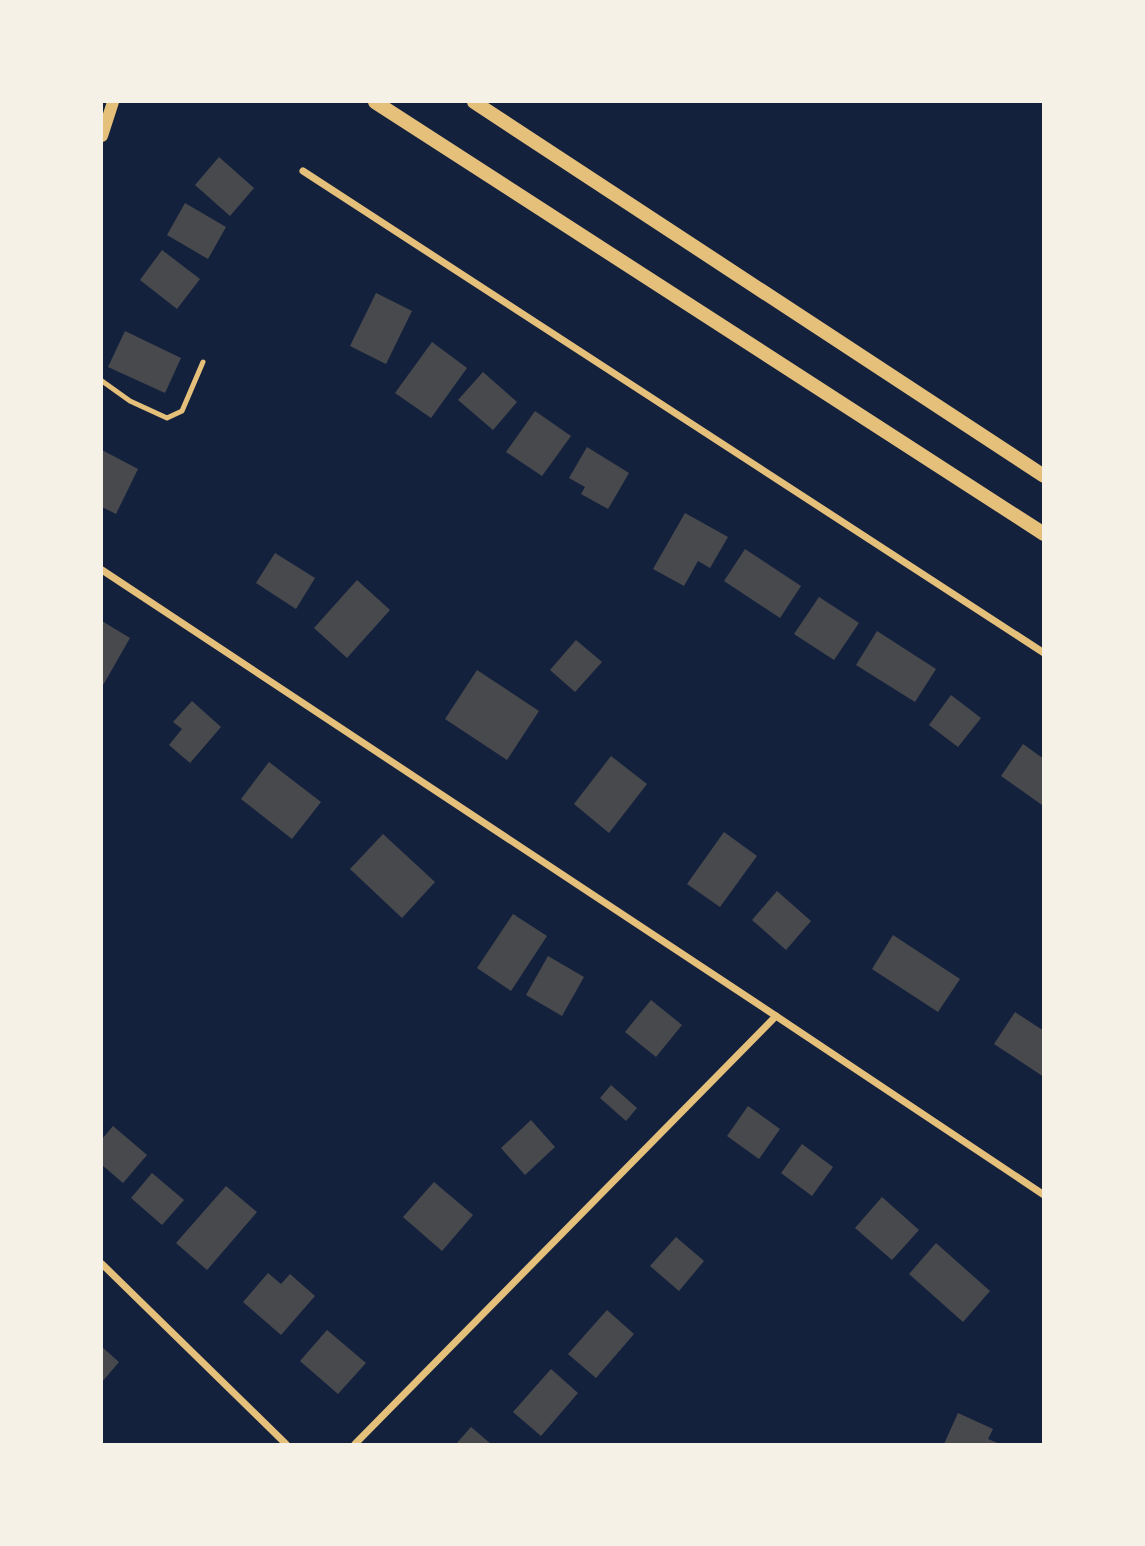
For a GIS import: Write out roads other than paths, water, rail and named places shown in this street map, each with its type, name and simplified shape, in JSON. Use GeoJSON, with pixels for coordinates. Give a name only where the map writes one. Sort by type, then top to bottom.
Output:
{"type":"FeatureCollection","features":[{"type":"Feature","properties":{"kind":"main road"},"geometry":{"type":"LineString","coordinates":[[376,102],[1044,534]]}},
{"type":"Feature","properties":{"kind":"main road"},"geometry":{"type":"LineString","coordinates":[[474,102],[1044,476]]}},
{"type":"Feature","properties":{"kind":"street"},"geometry":{"type":"LineString","coordinates":[[102,136],[113,102]]}},
{"type":"Feature","properties":{"kind":"street"},"geometry":{"type":"LineString","coordinates":[[303,171],[1044,653]]}},
{"type":"Feature","properties":{"kind":"street"},"geometry":{"type":"LineString","coordinates":[[102,570],[1044,1195]]}},
{"type":"Feature","properties":{"kind":"street"},"geometry":{"type":"LineString","coordinates":[[355,1444],[776,1016]]}},
{"type":"Feature","properties":{"kind":"street"},"geometry":{"type":"LineString","coordinates":[[102,1264],[286,1444]]}},
{"type":"Feature","properties":{"kind":"lane"},"geometry":{"type":"LineString","coordinates":[[102,381],[130,401],[167,418],[182,411],[203,362]]}}]}
